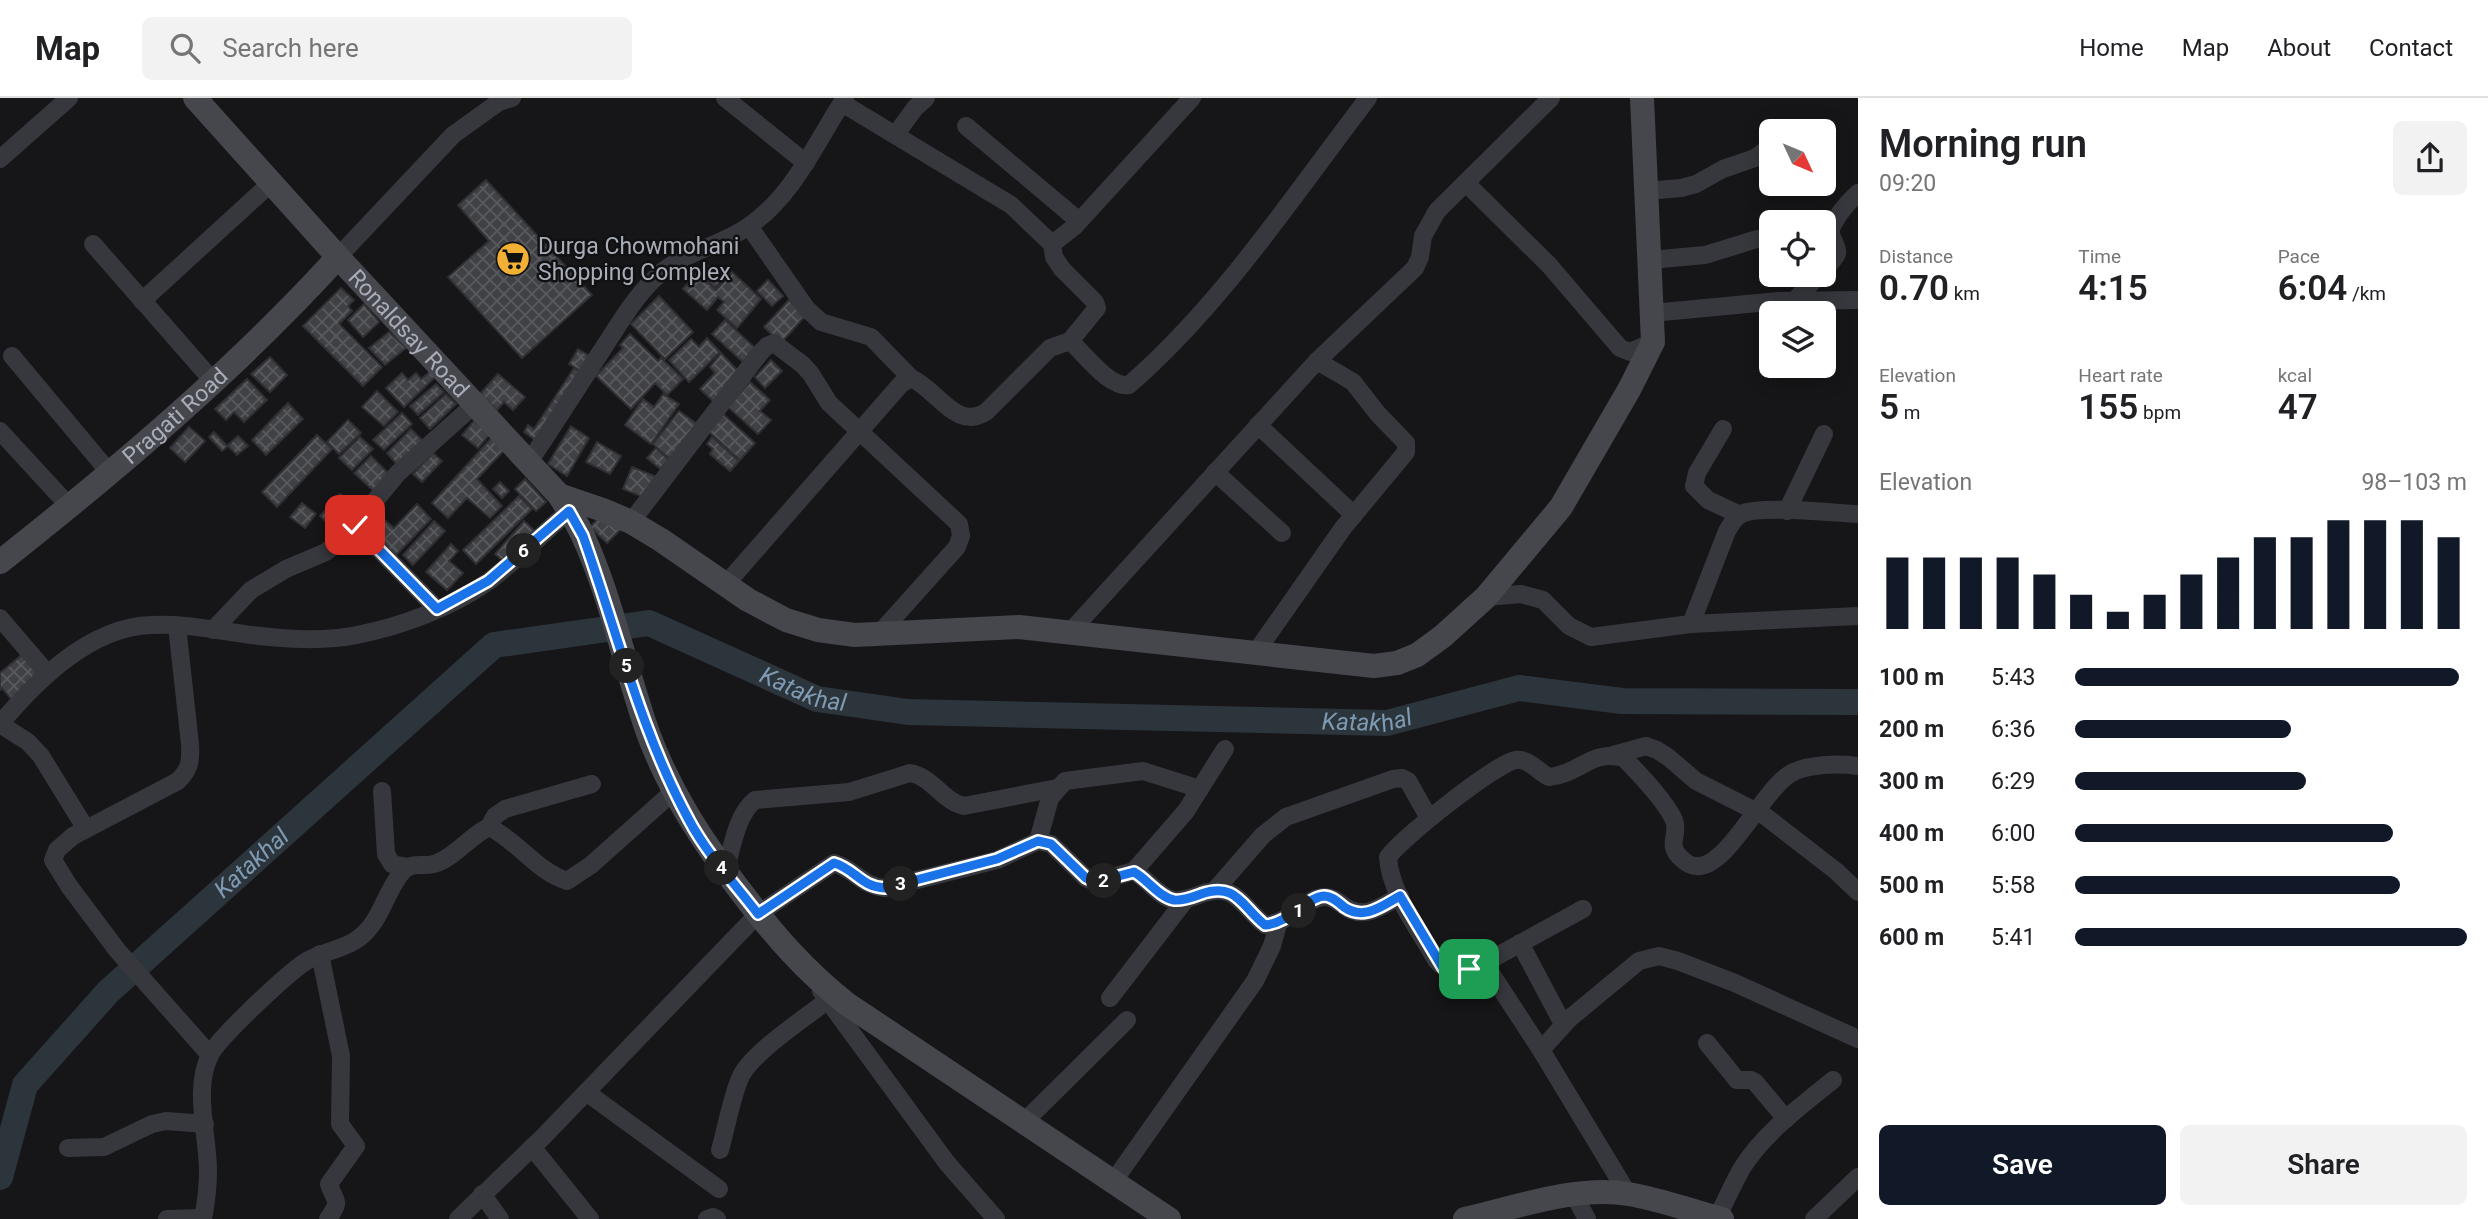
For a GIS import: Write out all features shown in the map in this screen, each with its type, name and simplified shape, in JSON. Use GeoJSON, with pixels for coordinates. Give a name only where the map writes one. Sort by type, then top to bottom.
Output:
{"type":"FeatureCollection","features":[{"type":"Feature","properties":{"kind":"street"},"geometry":{"type":"LineString","coordinates":[[0,159],[69,98]]}},
{"type":"Feature","properties":{"kind":"street","name":"Ronaldsay Road"},"geometry":{"type":"LineString","coordinates":[[195,98],[564,503],[583,536],[649,734],[674,791],[691,823],[725,872],[786,950],[847,1004],[1169,1219]]}},
{"type":"Feature","properties":{"kind":"street"},"geometry":{"type":"LineString","coordinates":[[338,257],[453,135],[499,102],[512,98]]}},
{"type":"Feature","properties":{"kind":"street"},"geometry":{"type":"LineString","coordinates":[[725,98],[806,163]]}},
{"type":"Feature","properties":{"kind":"street"},"geometry":{"type":"LineString","coordinates":[[896,134],[926,98]]}},
{"type":"Feature","properties":{"kind":"street"},"geometry":{"type":"LineString","coordinates":[[1052,244],[1079,221],[1192,98]]}},
{"type":"Feature","properties":{"kind":"street"},"geometry":{"type":"LineString","coordinates":[[1070,341],[1111,381],[1120,386],[1129,385],[1187,329],[1242,264],[1368,98]]}},
{"type":"Feature","properties":{"kind":"street"},"geometry":{"type":"LineString","coordinates":[[1070,632],[1317,360],[1415,268],[1428,225],[1437,211],[1551,98]]}},
{"type":"Feature","properties":{"kind":"street"},"geometry":{"type":"LineString","coordinates":[[86,829],[41,756],[27,742],[0,724],[48,674],[85,646],[116,630],[150,625],[299,640],[355,635],[408,621],[437,609],[488,581],[564,503],[603,510],[631,523],[661,540],[748,600],[786,620],[818,630],[855,635],[1019,627],[1374,666],[1397,663],[1417,655],[1486,597],[1561,506],[1630,388],[1653,342],[1642,98]]}},
{"type":"Feature","properties":{"kind":"street"},"geometry":{"type":"LineString","coordinates":[[529,462],[633,303],[654,279],[680,260],[749,226],[788,188],[843,100],[1011,205],[1052,244],[1058,263],[1095,302],[1097,308],[1070,341],[1051,348],[986,412],[976,418],[966,418],[922,383],[911,378],[871,337],[821,322],[806,307],[749,226]]}},
{"type":"Feature","properties":{"kind":"street"},"geometry":{"type":"LineString","coordinates":[[966,126],[1079,221]]}},
{"type":"Feature","properties":{"kind":"street"},"geometry":{"type":"LineString","coordinates":[[1646,191],[1689,186],[1759,155]]}},
{"type":"Feature","properties":{"kind":"street"},"geometry":{"type":"LineString","coordinates":[[142,300],[271,183]]}},
{"type":"Feature","properties":{"kind":"street"},"geometry":{"type":"LineString","coordinates":[[1466,183],[1549,265],[1620,348],[1630,352],[1653,342]]}},
{"type":"Feature","properties":{"kind":"street"},"geometry":{"type":"LineString","coordinates":[[1836,217],[1858,192]]}},
{"type":"Feature","properties":{"kind":"street"},"geometry":{"type":"LineString","coordinates":[[1650,260],[1705,255],[1757,239]]}},
{"type":"Feature","properties":{"kind":"street"},"geometry":{"type":"LineString","coordinates":[[93,244],[213,380]]}},
{"type":"Feature","properties":{"kind":"street","name":"Pragati Road"},"geometry":{"type":"LineString","coordinates":[[0,562],[70,507],[213,380],[295,304],[338,257]]}},
{"type":"Feature","properties":{"kind":"street"},"geometry":{"type":"LineString","coordinates":[[1794,301],[1807,287]]}},
{"type":"Feature","properties":{"kind":"street"},"geometry":{"type":"LineString","coordinates":[[1794,301],[1858,300]]}},
{"type":"Feature","properties":{"kind":"street"},"geometry":{"type":"LineString","coordinates":[[1652,313],[1759,304]]}},
{"type":"Feature","properties":{"kind":"street"},"geometry":{"type":"LineString","coordinates":[[631,523],[767,346],[774,344],[803,365],[829,402],[959,524],[961,536],[957,547],[879,634]]}},
{"type":"Feature","properties":{"kind":"street"},"geometry":{"type":"LineString","coordinates":[[12,356],[110,472]]}},
{"type":"Feature","properties":{"kind":"street"},"geometry":{"type":"LineString","coordinates":[[1256,652],[1354,514],[1406,452],[1406,443],[1378,414],[1353,382],[1317,360]]}},
{"type":"Feature","properties":{"kind":"street"},"geometry":{"type":"LineString","coordinates":[[726,584],[901,384],[911,378]]}},
{"type":"Feature","properties":{"kind":"street"},"geometry":{"type":"LineString","coordinates":[[213,630],[251,590],[286,569],[326,552],[345,537],[398,473],[475,404]]}},
{"type":"Feature","properties":{"kind":"street"},"geometry":{"type":"LineString","coordinates":[[1258,425],[1354,514]]}},
{"type":"Feature","properties":{"kind":"street"},"geometry":{"type":"LineString","coordinates":[[1723,429],[1696,473],[1694,486],[1708,500],[1740,515]]}},
{"type":"Feature","properties":{"kind":"street"},"geometry":{"type":"LineString","coordinates":[[0,431],[70,507]]}},
{"type":"Feature","properties":{"kind":"street"},"geometry":{"type":"LineString","coordinates":[[1787,511],[1824,434]]}},
{"type":"Feature","properties":{"kind":"street"},"geometry":{"type":"LineString","coordinates":[[1215,472],[1282,533]]}},
{"type":"Feature","properties":{"kind":"street"},"geometry":{"type":"LineString","coordinates":[[1691,624],[1727,531],[1733,520],[1740,515],[1787,511],[1858,514]]}},
{"type":"Feature","properties":{"kind":"street"},"geometry":{"type":"LineString","coordinates":[[355,525],[437,609]]}},
{"type":"Feature","properties":{"kind":"street"},"geometry":{"type":"LineString","coordinates":[[1486,597],[1521,594],[1543,600],[1564,620],[1591,636],[1691,624],[1858,616]]}},
{"type":"Feature","properties":{"kind":"street"},"geometry":{"type":"LineString","coordinates":[[0,618],[48,674]]}},
{"type":"Feature","properties":{"kind":"street"},"geometry":{"type":"LineString","coordinates":[[177,626],[191,763],[178,781],[73,835],[57,849],[53,860],[117,950],[210,1055]]}},
{"type":"Feature","properties":{"kind":"street"},"geometry":{"type":"LineString","coordinates":[[1612,755],[1646,746],[1668,757],[1696,781],[1756,810],[1816,855],[1858,892]]}},
{"type":"Feature","properties":{"kind":"street"},"geometry":{"type":"LineString","coordinates":[[458,1219],[532,1147],[758,914],[834,863],[844,866],[872,887],[885,888],[997,859],[1038,841],[1051,844],[1086,878],[1096,882],[1134,872],[1172,830],[1225,749]]}},
{"type":"Feature","properties":{"kind":"street"},"geometry":{"type":"LineString","coordinates":[[1583,909],[1479,966],[1456,971],[1443,968],[1400,896],[1389,871],[1388,857],[1429,818],[1490,773],[1517,760],[1527,762],[1549,777],[1562,776],[1600,755],[1624,758],[1669,810],[1676,824],[1673,847],[1687,863],[1697,866],[1712,861],[1731,843],[1777,783],[1792,772],[1815,767],[1858,766]]}},
{"type":"Feature","properties":{"kind":"street"},"geometry":{"type":"LineString","coordinates":[[1038,841],[1050,798],[1065,781],[1143,771],[1200,789]]}},
{"type":"Feature","properties":{"kind":"street"},"geometry":{"type":"LineString","coordinates":[[725,872],[742,817],[747,806],[755,800],[849,792],[910,773],[919,775],[954,804],[964,807],[1057,788]]}},
{"type":"Feature","properties":{"kind":"street"},"geometry":{"type":"LineString","coordinates":[[1216,889],[1263,835],[1279,821],[1299,811],[1393,779],[1402,778],[1408,781],[1429,818]]}},
{"type":"Feature","properties":{"kind":"street"},"geometry":{"type":"LineString","coordinates":[[167,1219],[203,1218],[208,1172],[203,1078],[210,1055],[221,1040],[288,975],[320,954],[356,941],[369,930],[399,875],[408,867],[417,863],[438,863],[477,832],[489,827],[495,816],[505,809],[592,784]]}},
{"type":"Feature","properties":{"kind":"street"},"geometry":{"type":"LineString","coordinates":[[382,791],[386,854],[392,864],[408,867]]}},
{"type":"Feature","properties":{"kind":"street"},"geometry":{"type":"LineString","coordinates":[[489,827],[501,833],[553,877],[567,881],[584,870],[674,791]]}},
{"type":"Feature","properties":{"kind":"street"},"geometry":{"type":"LineString","coordinates":[[1134,872],[1174,900],[1216,889],[1228,891],[1265,925],[1278,924],[1316,899],[1326,896],[1350,911],[1361,914],[1374,911],[1400,896]]}},
{"type":"Feature","properties":{"kind":"street"},"geometry":{"type":"LineString","coordinates":[[1110,998],[1186,899]]}},
{"type":"Feature","properties":{"kind":"street"},"geometry":{"type":"LineString","coordinates":[[1113,1182],[1255,981],[1269,955],[1278,924]]}},
{"type":"Feature","properties":{"kind":"street"},"geometry":{"type":"LineString","coordinates":[[1520,943],[1563,1024]]}},
{"type":"Feature","properties":{"kind":"street"},"geometry":{"type":"LineString","coordinates":[[320,954],[341,1056],[340,1124],[356,1146],[329,1184],[337,1199],[337,1205],[328,1219]]}},
{"type":"Feature","properties":{"kind":"street"},"geometry":{"type":"LineString","coordinates":[[1541,1050],[1563,1024],[1639,961],[1659,956],[1735,983],[1858,1039]]}},
{"type":"Feature","properties":{"kind":"street"},"geometry":{"type":"LineString","coordinates":[[803,965],[947,1163],[996,1219]]}},
{"type":"Feature","properties":{"kind":"street"},"geometry":{"type":"LineString","coordinates":[[1479,966],[1487,968],[1492,975],[1628,1194]]}},
{"type":"Feature","properties":{"kind":"street"},"geometry":{"type":"LineString","coordinates":[[720,1150],[741,1076],[766,1049],[828,1000]]}},
{"type":"Feature","properties":{"kind":"street"},"geometry":{"type":"LineString","coordinates":[[1023,1123],[1127,1020]]}},
{"type":"Feature","properties":{"kind":"street"},"geometry":{"type":"LineString","coordinates":[[1707,1043],[1737,1080],[1755,1082],[1786,1119]]}},
{"type":"Feature","properties":{"kind":"street"},"geometry":{"type":"LineString","coordinates":[[1465,1219],[1508,1214],[1574,1195],[1599,1192],[1628,1194],[1719,1218],[1742,1169],[1754,1152],[1786,1119],[1833,1080]]}},
{"type":"Feature","properties":{"kind":"street"},"geometry":{"type":"LineString","coordinates":[[586,1092],[719,1189]]}},
{"type":"Feature","properties":{"kind":"street"},"geometry":{"type":"LineString","coordinates":[[68,1148],[104,1147],[152,1124],[166,1121],[205,1125]]}},
{"type":"Feature","properties":{"kind":"street"},"geometry":{"type":"LineString","coordinates":[[532,1147],[590,1219]]}},
{"type":"Feature","properties":{"kind":"street"},"geometry":{"type":"LineString","coordinates":[[1814,1219],[1858,1177]]}},
{"type":"Feature","properties":{"kind":"street"},"geometry":{"type":"LineString","coordinates":[[482,1194],[500,1219]]}},
{"type":"Feature","properties":{"kind":"street"},"geometry":{"type":"LineString","coordinates":[[1574,1195],[1587,1219]]}},
{"type":"Feature","properties":{"kind":"street"},"geometry":{"type":"LineString","coordinates":[[707,1219],[718,1219]]}},
{"type":"Feature","properties":{"kind":"building","name":"Durga Chowmohani Shopping Complex"},"geometry":{"type":"Polygon","coordinates":[[[486,180],[592,295],[522,358],[448,277],[489,241],[458,205],[486,180]]]}},
{"type":"Feature","properties":{"kind":"building"},"geometry":{"type":"Polygon","coordinates":[[[708,266],[722,280],[715,288],[701,273],[708,266]]]}},
{"type":"Feature","properties":{"kind":"building"},"geometry":{"type":"Polygon","coordinates":[[[732,272],[761,299],[737,328],[717,310],[724,302],[718,297],[707,310],[683,289],[697,273],[716,290],[732,272]]]}},
{"type":"Feature","properties":{"kind":"building"},"geometry":{"type":"Polygon","coordinates":[[[768,280],[783,296],[772,306],[757,291],[768,280]]]}},
{"type":"Feature","properties":{"kind":"building"},"geometry":{"type":"Polygon","coordinates":[[[341,288],[354,300],[348,306],[352,311],[339,324],[382,367],[363,386],[303,326],[341,288]]]}},
{"type":"Feature","properties":{"kind":"building"},"geometry":{"type":"Polygon","coordinates":[[[659,296],[693,332],[665,359],[631,324],[659,296]]]}},
{"type":"Feature","properties":{"kind":"building"},"geometry":{"type":"Polygon","coordinates":[[[789,300],[806,315],[781,343],[764,327],[789,300]]]}},
{"type":"Feature","properties":{"kind":"building"},"geometry":{"type":"Polygon","coordinates":[[[364,304],[379,322],[363,337],[348,320],[364,304]]]}},
{"type":"Feature","properties":{"kind":"building"},"geometry":{"type":"Polygon","coordinates":[[[725,320],[755,348],[743,362],[712,334],[725,320]]]}},
{"type":"Feature","properties":{"kind":"building"},"geometry":{"type":"Polygon","coordinates":[[[389,332],[406,348],[385,365],[369,348],[389,332]]]}},
{"type":"Feature","properties":{"kind":"building"},"geometry":{"type":"Polygon","coordinates":[[[630,334],[658,361],[661,358],[683,379],[667,395],[655,383],[631,409],[596,376],[623,348],[620,345],[630,334]]]}},
{"type":"Feature","properties":{"kind":"building"},"geometry":{"type":"Polygon","coordinates":[[[707,338],[720,352],[689,382],[669,360],[691,339],[699,347],[707,338]]]}},
{"type":"Feature","properties":{"kind":"building"},"geometry":{"type":"Polygon","coordinates":[[[578,349],[593,358],[584,373],[569,364],[578,349]]]}},
{"type":"Feature","properties":{"kind":"building"},"geometry":{"type":"Polygon","coordinates":[[[721,353],[740,373],[714,402],[700,389],[715,373],[710,367],[721,353]]]}},
{"type":"Feature","properties":{"kind":"building"},"geometry":{"type":"Polygon","coordinates":[[[270,357],[287,375],[270,392],[251,374],[270,357]]]}},
{"type":"Feature","properties":{"kind":"building"},"geometry":{"type":"Polygon","coordinates":[[[771,360],[782,371],[765,388],[755,377],[771,360]]]}},
{"type":"Feature","properties":{"kind":"building"},"geometry":{"type":"Polygon","coordinates":[[[574,368],[585,375],[541,444],[524,432],[528,425],[534,429],[574,368]]]}},
{"type":"Feature","properties":{"kind":"building"},"geometry":{"type":"Polygon","coordinates":[[[431,371],[436,376],[404,407],[386,388],[402,373],[408,380],[416,373],[421,379],[431,371]]]}},
{"type":"Feature","properties":{"kind":"building"},"geometry":{"type":"Polygon","coordinates":[[[498,374],[525,397],[513,410],[504,402],[497,410],[480,394],[498,374]]]}},
{"type":"Feature","properties":{"kind":"building"},"geometry":{"type":"Polygon","coordinates":[[[247,379],[267,400],[244,422],[234,412],[226,420],[215,409],[247,379]]]}},
{"type":"Feature","properties":{"kind":"building"},"geometry":{"type":"Polygon","coordinates":[[[750,382],[770,400],[760,411],[771,420],[758,434],[728,407],[750,382]]]}},
{"type":"Feature","properties":{"kind":"building"},"geometry":{"type":"Polygon","coordinates":[[[436,384],[444,392],[418,415],[410,406],[436,384]]]}},
{"type":"Feature","properties":{"kind":"building"},"geometry":{"type":"Polygon","coordinates":[[[377,391],[398,412],[384,426],[362,407],[377,391]]]}},
{"type":"Feature","properties":{"kind":"building"},"geometry":{"type":"Polygon","coordinates":[[[446,394],[456,404],[430,429],[420,418],[446,394]]]}},
{"type":"Feature","properties":{"kind":"building"},"geometry":{"type":"Polygon","coordinates":[[[663,394],[679,404],[651,444],[625,425],[643,399],[654,407],[663,394]]]}},
{"type":"Feature","properties":{"kind":"building"},"geometry":{"type":"Polygon","coordinates":[[[288,403],[303,419],[266,455],[252,440],[288,403]]]}},
{"type":"Feature","properties":{"kind":"building"},"geometry":{"type":"Polygon","coordinates":[[[679,411],[700,426],[672,461],[653,444],[679,411]]]}},
{"type":"Feature","properties":{"kind":"building"},"geometry":{"type":"Polygon","coordinates":[[[402,413],[412,424],[384,450],[373,440],[402,413]]]}},
{"type":"Feature","properties":{"kind":"building"},"geometry":{"type":"Polygon","coordinates":[[[722,413],[755,443],[740,460],[707,430],[722,413]]]}},
{"type":"Feature","properties":{"kind":"building"},"geometry":{"type":"Polygon","coordinates":[[[348,420],[361,433],[339,454],[327,442],[348,420]]]}},
{"type":"Feature","properties":{"kind":"building"},"geometry":{"type":"Polygon","coordinates":[[[474,421],[490,434],[478,448],[462,435],[474,421]]]}},
{"type":"Feature","properties":{"kind":"building"},"geometry":{"type":"Polygon","coordinates":[[[571,426],[589,438],[567,476],[548,464],[571,426]]]}},
{"type":"Feature","properties":{"kind":"building"},"geometry":{"type":"Polygon","coordinates":[[[189,427],[205,441],[185,462],[170,448],[189,427]]]}},
{"type":"Feature","properties":{"kind":"building"},"geometry":{"type":"Polygon","coordinates":[[[411,429],[426,444],[400,468],[387,453],[411,429]]]}},
{"type":"Feature","properties":{"kind":"building"},"geometry":{"type":"Polygon","coordinates":[[[214,432],[227,446],[238,436],[248,446],[237,455],[228,446],[222,451],[209,437],[214,432]]]}},
{"type":"Feature","properties":{"kind":"building"},"geometry":{"type":"Polygon","coordinates":[[[496,433],[509,445],[477,479],[502,506],[490,518],[467,498],[448,518],[432,503],[496,433]]]}},
{"type":"Feature","properties":{"kind":"building"},"geometry":{"type":"Polygon","coordinates":[[[317,435],[332,449],[277,507],[262,492],[317,435]]]}},
{"type":"Feature","properties":{"kind":"building"},"geometry":{"type":"Polygon","coordinates":[[[360,437],[373,449],[352,470],[339,458],[360,437]]]}},
{"type":"Feature","properties":{"kind":"building"},"geometry":{"type":"Polygon","coordinates":[[[712,437],[739,461],[730,471],[710,454],[713,449],[707,444],[712,437]]]}},
{"type":"Feature","properties":{"kind":"building"},"geometry":{"type":"Polygon","coordinates":[[[597,442],[621,456],[610,474],[586,462],[597,442]]]}},
{"type":"Feature","properties":{"kind":"building"},"geometry":{"type":"Polygon","coordinates":[[[656,448],[669,460],[660,469],[647,458],[656,448]]]}},
{"type":"Feature","properties":{"kind":"building"},"geometry":{"type":"Polygon","coordinates":[[[433,453],[442,461],[422,482],[413,474],[433,453]]]}},
{"type":"Feature","properties":{"kind":"building"},"geometry":{"type":"Polygon","coordinates":[[[371,456],[391,476],[375,492],[354,473],[371,456]]]}},
{"type":"Feature","properties":{"kind":"building"},"geometry":{"type":"Polygon","coordinates":[[[632,467],[657,477],[648,499],[623,489],[632,467]]]}},
{"type":"Feature","properties":{"kind":"building"},"geometry":{"type":"Polygon","coordinates":[[[525,479],[546,502],[536,511],[515,489],[525,479]]]}},
{"type":"Feature","properties":{"kind":"building"},"geometry":{"type":"Polygon","coordinates":[[[500,482],[509,491],[502,498],[493,489],[500,482]]]}},
{"type":"Feature","properties":{"kind":"building"},"geometry":{"type":"Polygon","coordinates":[[[340,494],[360,514],[341,537],[320,516],[340,494]]]}},
{"type":"Feature","properties":{"kind":"building"},"geometry":{"type":"Polygon","coordinates":[[[519,496],[532,509],[476,564],[463,550],[519,496]]]}},
{"type":"Feature","properties":{"kind":"building"},"geometry":{"type":"Polygon","coordinates":[[[302,503],[316,514],[305,528],[290,517],[302,503]]]}},
{"type":"Feature","properties":{"kind":"building"},"geometry":{"type":"Polygon","coordinates":[[[417,504],[431,519],[394,557],[365,529],[378,514],[394,528],[417,504]]]}},
{"type":"Feature","properties":{"kind":"building"},"geometry":{"type":"Polygon","coordinates":[[[604,513],[621,529],[607,543],[590,527],[604,513]]]}},
{"type":"Feature","properties":{"kind":"building"},"geometry":{"type":"Polygon","coordinates":[[[434,521],[445,531],[413,565],[403,555],[434,521]]]}},
{"type":"Feature","properties":{"kind":"building"},"geometry":{"type":"Polygon","coordinates":[[[524,521],[534,530],[505,563],[495,554],[524,521]]]}},
{"type":"Feature","properties":{"kind":"building"},"geometry":{"type":"Polygon","coordinates":[[[451,544],[458,551],[449,561],[463,573],[447,590],[426,572],[451,544]]]}},
{"type":"Feature","properties":{"kind":"building"},"geometry":{"type":"Polygon","coordinates":[[[24,653],[43,675],[13,701],[2,688],[0,690],[0,673],[24,653]]]}},
{"type":"Feature","properties":{"kind":"waterway","name":"Katakhal"},"geometry":{"type":"LineString","coordinates":[[0,1177],[25,1085],[108,992],[494,645],[649,623],[817,699],[908,712],[1387,723],[1519,688],[1622,701],[1858,702]]}},
{"type":"Feature","properties":{"kind":"place","name":"Durga Chowmohani Shopping Complex"},"geometry":{"type":"Point","coordinates":[513,259]}},
{"type":"Feature","properties":{"kind":"route"},"geometry":{"type":"LineString","coordinates":[[355,525],[437,609],[488,581],[569,511],[583,536],[649,734],[674,791],[712,855],[758,914],[834,863],[844,866],[872,887],[885,888],[997,859],[1038,841],[1051,844],[1086,878],[1096,882],[1134,872],[1174,900],[1216,889],[1228,891],[1265,925],[1278,924],[1316,899],[1326,896],[1350,911],[1361,914],[1374,911],[1400,896],[1443,968],[1456,971],[1469,969]]}}]}
